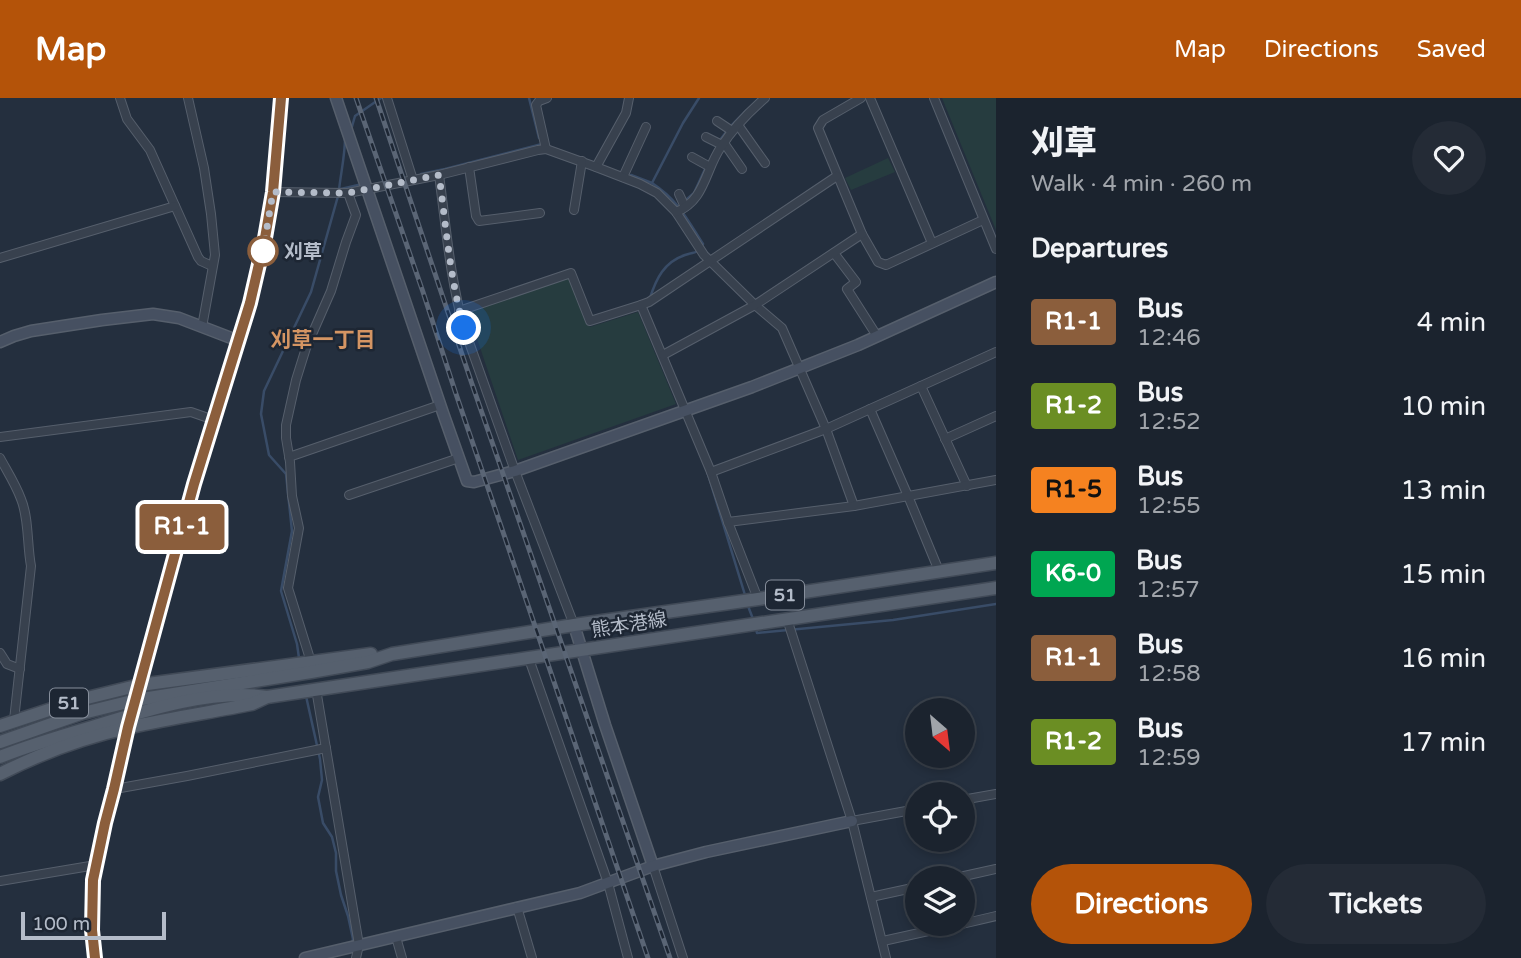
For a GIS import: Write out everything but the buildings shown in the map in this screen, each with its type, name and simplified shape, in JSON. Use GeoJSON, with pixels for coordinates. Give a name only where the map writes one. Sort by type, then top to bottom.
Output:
{"type":"FeatureCollection","features":[{"type":"Feature","properties":{"kind":"main road","name":"熊本港線"},"geometry":{"type":"LineString","coordinates":[[0,742],[83,713],[136,700],[368,662],[392,654],[574,625],[996,563]]}},
{"type":"Feature","properties":{"kind":"main road","name":"熊本港線"},"geometry":{"type":"LineString","coordinates":[[0,757],[46,740],[130,721],[241,706],[267,697],[996,588]]}},
{"type":"Feature","properties":{"kind":"main road","name":"熊本港線"},"geometry":{"type":"LineString","coordinates":[[0,726],[79,700],[140,685],[369,653],[392,654]]}},
{"type":"Feature","properties":{"kind":"main road","name":"熊本港線"},"geometry":{"type":"LineString","coordinates":[[0,774],[130,721]]}},
{"type":"Feature","properties":{"kind":"street"},"geometry":{"type":"LineString","coordinates":[[120,98],[124,114],[150,150],[198,257],[212,267]]}},
{"type":"Feature","properties":{"kind":"street"},"geometry":{"type":"LineString","coordinates":[[188,98],[204,168],[215,255],[202,327]]}},
{"type":"Feature","properties":{"kind":"street"},"geometry":{"type":"LineString","coordinates":[[95,958],[92,930],[93,880],[105,823],[194,484],[253,291],[273,192],[281,98]]}},
{"type":"Feature","properties":{"kind":"street"},"geometry":{"type":"LineString","coordinates":[[336,98],[467,481],[474,482],[515,471],[686,411],[877,336],[996,282]]}},
{"type":"Feature","properties":{"kind":"street"},"geometry":{"type":"LineString","coordinates":[[547,98],[536,105],[547,149]]}},
{"type":"Feature","properties":{"kind":"street"},"geometry":{"type":"LineString","coordinates":[[596,167],[619,126],[628,102],[636,98]]}},
{"type":"Feature","properties":{"kind":"street"},"geometry":{"type":"LineString","coordinates":[[676,212],[697,197],[723,144],[765,98]]}},
{"type":"Feature","properties":{"kind":"street"},"geometry":{"type":"LineString","coordinates":[[861,98],[823,120],[818,125],[818,131],[862,234],[878,262],[886,265],[983,220]]}},
{"type":"Feature","properties":{"kind":"street"},"geometry":{"type":"LineString","coordinates":[[870,98],[932,243]]}},
{"type":"Feature","properties":{"kind":"street"},"geometry":{"type":"LineString","coordinates":[[934,98],[996,248]]}},
{"type":"Feature","properties":{"kind":"street"},"geometry":{"type":"LineString","coordinates":[[390,99],[413,180]]}},
{"type":"Feature","properties":{"kind":"street"},"geometry":{"type":"LineString","coordinates":[[717,121],[735,128],[765,163]]}},
{"type":"Feature","properties":{"kind":"street"},"geometry":{"type":"LineString","coordinates":[[623,177],[646,127]]}},
{"type":"Feature","properties":{"kind":"street"},"geometry":{"type":"LineString","coordinates":[[706,136],[723,144],[742,169]]}},
{"type":"Feature","properties":{"kind":"street"},"geometry":{"type":"LineString","coordinates":[[273,192],[348,193],[368,190],[547,149],[623,177],[657,193],[676,212],[704,255],[782,328],[826,429],[854,506]]}},
{"type":"Feature","properties":{"kind":"street"},"geometry":{"type":"LineString","coordinates":[[692,157],[710,167]]}},
{"type":"Feature","properties":{"kind":"street"},"geometry":{"type":"LineString","coordinates":[[574,210],[582,162]]}},
{"type":"Feature","properties":{"kind":"street"},"geometry":{"type":"LineString","coordinates":[[469,167],[479,221],[540,214]]}},
{"type":"Feature","properties":{"kind":"street"},"geometry":{"type":"LineString","coordinates":[[439,175],[459,311],[515,471],[574,625],[682,958]]}},
{"type":"Feature","properties":{"kind":"street"},"geometry":{"type":"LineString","coordinates":[[459,311],[571,272],[590,321],[641,305],[837,176]]}},
{"type":"Feature","properties":{"kind":"street"},"geometry":{"type":"LineString","coordinates":[[311,662],[288,588],[299,528],[292,496],[286,425],[306,348],[331,291],[356,215],[348,193]]}},
{"type":"Feature","properties":{"kind":"street"},"geometry":{"type":"LineString","coordinates":[[679,194],[685,207]]}},
{"type":"Feature","properties":{"kind":"street"},"geometry":{"type":"LineString","coordinates":[[0,258],[175,206]]}},
{"type":"Feature","properties":{"kind":"street"},"geometry":{"type":"LineString","coordinates":[[663,355],[755,305],[862,234]]}},
{"type":"Feature","properties":{"kind":"street"},"geometry":{"type":"LineString","coordinates":[[834,253],[856,282],[847,289],[877,336]]}},
{"type":"Feature","properties":{"kind":"street"},"geometry":{"type":"LineString","coordinates":[[641,305],[711,472],[758,599]]}},
{"type":"Feature","properties":{"kind":"street"},"geometry":{"type":"LineString","coordinates":[[0,342],[31,331],[153,314],[179,318],[239,341]]}},
{"type":"Feature","properties":{"kind":"street"},"geometry":{"type":"LineString","coordinates":[[711,472],[826,429],[996,352]]}},
{"type":"Feature","properties":{"kind":"street"},"geometry":{"type":"LineString","coordinates":[[921,386],[967,486]]}},
{"type":"Feature","properties":{"kind":"street"},"geometry":{"type":"LineString","coordinates":[[289,457],[440,405]]}},
{"type":"Feature","properties":{"kind":"street"},"geometry":{"type":"LineString","coordinates":[[870,410],[939,571]]}},
{"type":"Feature","properties":{"kind":"street"},"geometry":{"type":"LineString","coordinates":[[0,437],[191,412],[214,420]]}},
{"type":"Feature","properties":{"kind":"street"},"geometry":{"type":"LineString","coordinates":[[945,439],[996,416]]}},
{"type":"Feature","properties":{"kind":"street"},"geometry":{"type":"LineString","coordinates":[[0,458],[21,498],[31,566],[14,720]]}},
{"type":"Feature","properties":{"kind":"street"},"geometry":{"type":"LineString","coordinates":[[349,495],[459,458]]}},
{"type":"Feature","properties":{"kind":"street"},"geometry":{"type":"LineString","coordinates":[[728,522],[854,506],[996,480]]}},
{"type":"Feature","properties":{"kind":"street"},"geometry":{"type":"LineString","coordinates":[[787,620],[852,821],[886,958]]}},
{"type":"Feature","properties":{"kind":"street"},"geometry":{"type":"LineString","coordinates":[[0,653],[7,664],[20,669]]}},
{"type":"Feature","properties":{"kind":"street"},"geometry":{"type":"LineString","coordinates":[[529,659],[608,883],[628,958]]}},
{"type":"Feature","properties":{"kind":"street"},"geometry":{"type":"LineString","coordinates":[[316,689],[359,945],[355,958]]}},
{"type":"Feature","properties":{"kind":"street"},"geometry":{"type":"LineString","coordinates":[[114,789],[326,748]]}},
{"type":"Feature","properties":{"kind":"street"},"geometry":{"type":"LineString","coordinates":[[975,798],[996,794]]}},
{"type":"Feature","properties":{"kind":"street"},"geometry":{"type":"LineString","coordinates":[[305,958],[580,893],[653,866],[706,852],[905,811]]}},
{"type":"Feature","properties":{"kind":"street"},"geometry":{"type":"LineString","coordinates":[[0,881],[96,865]]}},
{"type":"Feature","properties":{"kind":"street"},"geometry":{"type":"LineString","coordinates":[[975,874],[996,869]]}},
{"type":"Feature","properties":{"kind":"street"},"geometry":{"type":"LineString","coordinates":[[871,897],[905,890]]}},
{"type":"Feature","properties":{"kind":"street"},"geometry":{"type":"LineString","coordinates":[[517,907],[532,958]]}},
{"type":"Feature","properties":{"kind":"street"},"geometry":{"type":"LineString","coordinates":[[975,921],[996,916]]}},
{"type":"Feature","properties":{"kind":"street"},"geometry":{"type":"LineString","coordinates":[[883,941],[906,936]]}},
{"type":"Feature","properties":{"kind":"street"},"geometry":{"type":"LineString","coordinates":[[396,937],[402,958]]}},
{"type":"Feature","properties":{"kind":"green space"},"geometry":{"type":"Polygon","coordinates":[[[942,98],[996,98],[996,230],[942,98]]]}},
{"type":"Feature","properties":{"kind":"green space"},"geometry":{"type":"Polygon","coordinates":[[[888,158],[895,172],[851,190],[845,178],[888,158]]]}},
{"type":"Feature","properties":{"kind":"green space"},"geometry":{"type":"Polygon","coordinates":[[[570,275],[590,327],[638,312],[676,404],[518,460],[468,312],[570,275]]]}},
{"type":"Feature","properties":{"kind":"waterway"},"geometry":{"type":"LineString","coordinates":[[351,130],[355,116],[381,98]]}},
{"type":"Feature","properties":{"kind":"waterway"},"geometry":{"type":"LineString","coordinates":[[529,98],[539,138]]}},
{"type":"Feature","properties":{"kind":"waterway"},"geometry":{"type":"LineString","coordinates":[[650,298],[666,267],[678,258],[697,251],[703,244],[675,203],[652,183],[699,98]]}},
{"type":"Feature","properties":{"kind":"waterway"},"geometry":{"type":"LineString","coordinates":[[732,125],[747,110]]}},
{"type":"Feature","properties":{"kind":"waterway"},"geometry":{"type":"LineString","coordinates":[[720,140],[727,131]]}},
{"type":"Feature","properties":{"kind":"waterway"},"geometry":{"type":"LineString","coordinates":[[339,190],[345,138]]}},
{"type":"Feature","properties":{"kind":"waterway"},"geometry":{"type":"LineString","coordinates":[[421,174],[542,144]]}},
{"type":"Feature","properties":{"kind":"waterway"},"geometry":{"type":"LineString","coordinates":[[687,199],[694,193],[706,167]]}},
{"type":"Feature","properties":{"kind":"waterway"},"geometry":{"type":"LineString","coordinates":[[631,175],[652,183]]}},
{"type":"Feature","properties":{"kind":"waterway"},"geometry":{"type":"LineString","coordinates":[[341,189],[358,185]]}},
{"type":"Feature","properties":{"kind":"waterway"},"geometry":{"type":"LineString","coordinates":[[299,658],[281,591],[292,531],[286,474],[269,455],[261,414],[264,391],[311,292],[338,196]]}},
{"type":"Feature","properties":{"kind":"waterway"},"geometry":{"type":"LineString","coordinates":[[707,471],[745,595]]}},
{"type":"Feature","properties":{"kind":"waterway"},"geometry":{"type":"LineString","coordinates":[[756,629],[757,633],[893,620],[996,604]]}},
{"type":"Feature","properties":{"kind":"waterway"},"geometry":{"type":"LineString","coordinates":[[748,606],[753,619]]}},
{"type":"Feature","properties":{"kind":"waterway"},"geometry":{"type":"LineString","coordinates":[[306,696],[320,759],[322,780],[318,797],[323,823],[332,837],[336,853],[336,871],[352,944]]}},
{"type":"Feature","properties":{"kind":"railway"},"geometry":{"type":"LineString","coordinates":[[356,98],[648,958]]}},
{"type":"Feature","properties":{"kind":"railway"},"geometry":{"type":"LineString","coordinates":[[376,98],[670,958]]}},
{"type":"Feature","properties":{"kind":"bus line","name":"R1-1"},"geometry":{"type":"LineString","coordinates":[[95,958],[92,930],[93,880],[105,823],[128,727],[194,484],[250,303],[273,192],[281,98]]}},
{"type":"Feature","properties":{"kind":"place","name":"刈草"},"geometry":{"type":"Point","coordinates":[263,251]}},
{"type":"Feature","properties":{"kind":"district","name":"刈草一丁目"},"geometry":{"type":"Point","coordinates":[323,340]}},
{"type":"Feature","properties":{"kind":"route"},"geometry":{"type":"LineString","coordinates":[[263,251],[273,192],[348,193],[439,175],[459,311],[464,328]]}}]}
